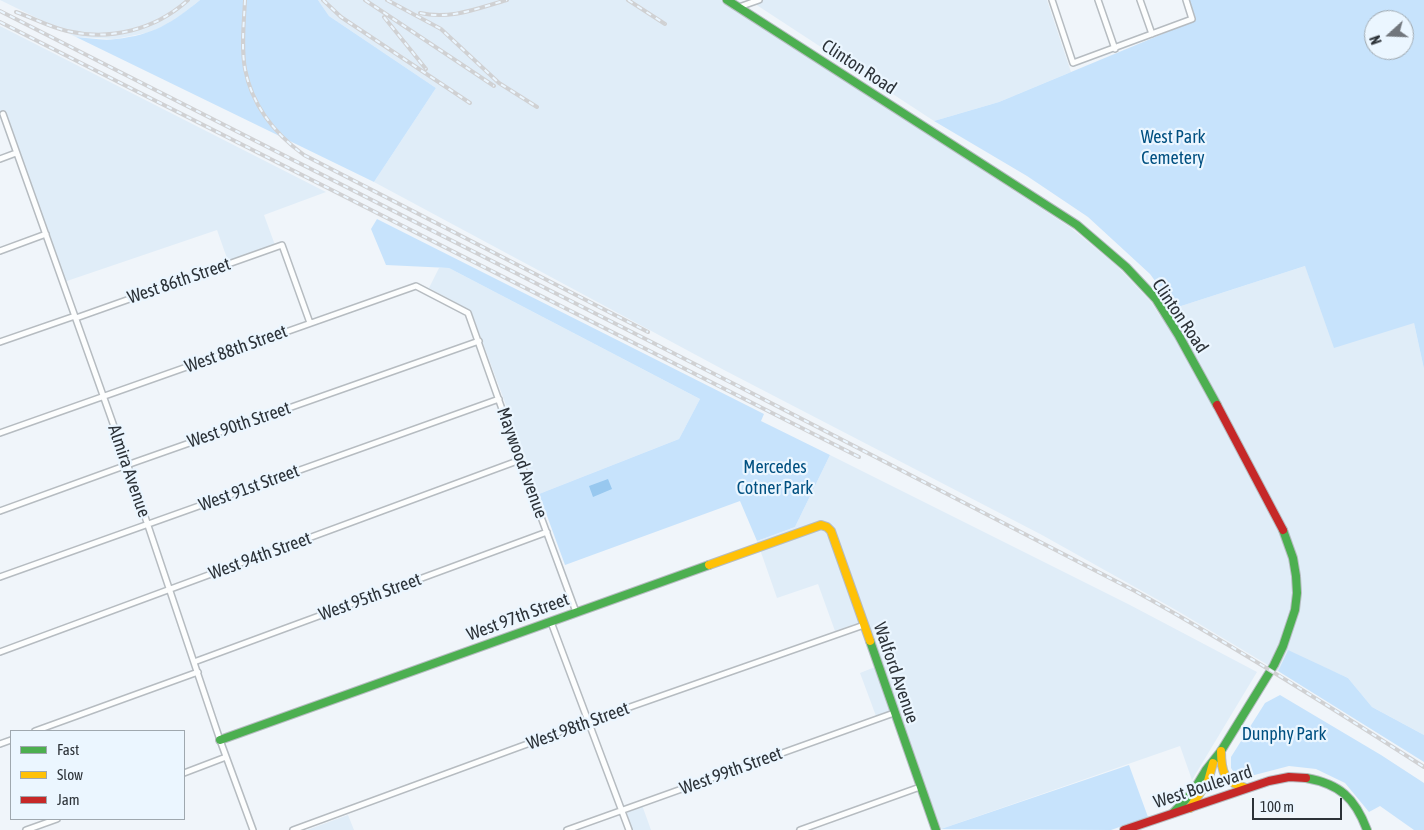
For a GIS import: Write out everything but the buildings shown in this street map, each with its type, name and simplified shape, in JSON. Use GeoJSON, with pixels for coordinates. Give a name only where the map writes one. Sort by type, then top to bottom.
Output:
{"type":"FeatureCollection","features":[{"type":"Feature","properties":{"kind":"street","name":"Clinton Road"},"geometry":{"type":"LineString","coordinates":[[728,0],[1077,225],[1126,267],[1161,307],[1182,341],[1280,520],[1288,540],[1298,584],[1296,604],[1281,652],[1214,761],[1208,781],[1195,796],[1173,813]]}},
{"type":"Feature","properties":{"kind":"street"},"geometry":{"type":"LineString","coordinates":[[738,7],[759,0]]}},
{"type":"Feature","properties":{"kind":"street"},"geometry":{"type":"LineString","coordinates":[[1052,0],[1073,63],[1192,19],[1186,0]]}},
{"type":"Feature","properties":{"kind":"street"},"geometry":{"type":"LineString","coordinates":[[1098,0],[1115,49]]}},
{"type":"Feature","properties":{"kind":"street"},"geometry":{"type":"LineString","coordinates":[[1140,0],[1152,34]]}},
{"type":"Feature","properties":{"kind":"street","name":"Almira Avenue"},"geometry":{"type":"LineString","coordinates":[[3,114],[76,317],[220,740],[253,830]]}},
{"type":"Feature","properties":{"kind":"street"},"geometry":{"type":"LineString","coordinates":[[0,159],[16,153]]}},
{"type":"Feature","properties":{"kind":"street"},"geometry":{"type":"LineString","coordinates":[[0,251],[46,234]]}},
{"type":"Feature","properties":{"kind":"street","name":"West 86th Street"},"geometry":{"type":"LineString","coordinates":[[0,342],[282,245],[310,323]]}},
{"type":"Feature","properties":{"kind":"street","name":"West 88th Street"},"geometry":{"type":"LineString","coordinates":[[0,433],[416,286],[468,313]]}},
{"type":"Feature","properties":{"kind":"street","name":"Maywood Avenue"},"geometry":{"type":"LineString","coordinates":[[468,313],[576,612]]}},
{"type":"Feature","properties":{"kind":"street","name":"West 90th Street"},"geometry":{"type":"LineString","coordinates":[[0,511],[478,341]]}},
{"type":"Feature","properties":{"kind":"street","name":"West 91st Street"},"geometry":{"type":"LineString","coordinates":[[0,577],[499,399]]}},
{"type":"Feature","properties":{"kind":"street","name":"West 94th Street"},"geometry":{"type":"LineString","coordinates":[[0,652],[520,460]]}},
{"type":"Feature","properties":{"kind":"street","name":"West 97th Street"},"geometry":{"type":"LineString","coordinates":[[220,740],[821,525],[827,526]]}},
{"type":"Feature","properties":{"kind":"street","name":"Walford Avenue"},"geometry":{"type":"LineString","coordinates":[[827,526],[831,531],[936,830]]}},
{"type":"Feature","properties":{"kind":"street","name":"West 95th Street"},"geometry":{"type":"LineString","coordinates":[[194,662],[547,532]]}},
{"type":"Feature","properties":{"kind":"street"},"geometry":{"type":"LineString","coordinates":[[550,622],[580,702],[590,721],[630,830]]}},
{"type":"Feature","properties":{"kind":"street","name":"West 98th Street"},"geometry":{"type":"LineString","coordinates":[[293,830],[590,721],[864,625]]}},
{"type":"Feature","properties":{"kind":"street"},"geometry":{"type":"LineString","coordinates":[[38,730],[198,672]]}},
{"type":"Feature","properties":{"kind":"street","name":"West 99th Street"},"geometry":{"type":"LineString","coordinates":[[567,830],[894,713]]}},
{"type":"Feature","properties":{"kind":"street"},"geometry":{"type":"LineString","coordinates":[[1221,751],[1221,769],[1224,774],[1232,784],[1248,788]]}},
{"type":"Feature","properties":{"kind":"street"},"geometry":{"type":"LineString","coordinates":[[185,773],[226,757]]}},
{"type":"Feature","properties":{"kind":"street","name":"West Boulevard"},"geometry":{"type":"LineString","coordinates":[[1124,830],[1269,781],[1293,777],[1319,781],[1350,798],[1361,814],[1367,830]]}},
{"type":"Feature","properties":{"kind":"street"},"geometry":{"type":"LineString","coordinates":[[800,830],[920,787]]}},
{"type":"Feature","properties":{"kind":"street","name":"Clinton Road"},"geometry":{"type":"LineString","coordinates":[[1190,808],[1195,796]]}},
{"type":"Feature","properties":{"kind":"street"},"geometry":{"type":"LineString","coordinates":[[26,830],[54,820]]}},
{"type":"Feature","properties":{"kind":"shaded area"},"geometry":{"type":"Polygon","coordinates":[[[0,0],[200,0],[174,21],[151,32],[115,39],[76,37],[0,0]]]}},
{"type":"Feature","properties":{"kind":"shaded area"},"geometry":{"type":"Polygon","coordinates":[[[318,0],[722,0],[1071,228],[1117,266],[1151,302],[1160,316],[1175,308],[1305,266],[1414,323],[1424,369],[1424,735],[1372,707],[1348,678],[1287,651],[1278,671],[1176,610],[1042,535],[724,370],[374,182],[436,88],[329,16],[318,0]]]}},
{"type":"Feature","properties":{"kind":"shaded area"},"geometry":{"type":"Polygon","coordinates":[[[749,0],[1047,0],[1071,72],[999,102],[934,121],[749,0]]]}},
{"type":"Feature","properties":{"kind":"shaded area"},"geometry":{"type":"Polygon","coordinates":[[[0,26],[326,192],[264,215],[275,245],[228,261],[217,230],[61,283],[0,117],[0,26]]]}},
{"type":"Feature","properties":{"kind":"shaded area"},"geometry":{"type":"Polygon","coordinates":[[[439,268],[449,268],[700,399],[679,439],[539,494],[471,311],[429,288],[439,268]]]}},
{"type":"Feature","properties":{"kind":"shaded area"},"geometry":{"type":"Polygon","coordinates":[[[830,455],[1130,605],[1257,672],[1192,780],[1180,746],[941,829],[897,709],[876,716],[860,673],[880,665],[864,621],[835,631],[818,584],[777,598],[757,541],[795,527],[830,455]]]}},
{"type":"Feature","properties":{"kind":"shaded area"},"geometry":{"type":"Polygon","coordinates":[[[608,479],[612,489],[593,497],[589,486],[608,479]]]}},
{"type":"Feature","properties":{"kind":"shaded area"},"geometry":{"type":"Polygon","coordinates":[[[642,805],[651,830],[632,830],[626,811],[642,805]]]}},
{"type":"Feature","properties":{"kind":"shaded area"},"geometry":{"type":"Polygon","coordinates":[[[348,815],[354,830],[307,830],[348,815]]]}},
{"type":"Feature","properties":{"kind":"green space"},"geometry":{"type":"Polygon","coordinates":[[[200,0],[318,0],[329,16],[436,88],[374,182],[76,37],[111,40],[141,34],[161,27],[200,0]]]}},
{"type":"Feature","properties":{"kind":"green space","name":"West Park Cemetery"},"geometry":{"type":"Polygon","coordinates":[[[1189,0],[1424,0],[1424,369],[1414,323],[1334,348],[1305,266],[1175,308],[1150,274],[1088,217],[1027,176],[934,121],[999,102],[1196,20],[1189,0]]]}},
{"type":"Feature","properties":{"kind":"green space","name":"Mercedes Cotner Park"},"geometry":{"type":"Polygon","coordinates":[[[377,219],[764,414],[761,421],[830,455],[795,527],[757,541],[740,501],[565,565],[539,494],[679,439],[700,399],[449,268],[386,265],[371,229],[377,219]]]}},
{"type":"Feature","properties":{"kind":"green space"},"geometry":{"type":"Polygon","coordinates":[[[1288,650],[1348,678],[1372,707],[1424,735],[1424,762],[1278,671],[1288,650]]]}},
{"type":"Feature","properties":{"kind":"green space","name":"Dunphy Park"},"geometry":{"type":"Polygon","coordinates":[[[1280,695],[1424,783],[1424,830],[1414,830],[1380,806],[1369,812],[1345,783],[1316,769],[1289,766],[1238,778],[1231,768],[1231,757],[1265,703],[1280,695]]]}},
{"type":"Feature","properties":{"kind":"green space"},"geometry":{"type":"Polygon","coordinates":[[[1129,765],[1148,817],[1111,830],[941,829],[1129,765]]]}},
{"type":"Feature","properties":{"kind":"railway"},"geometry":{"type":"LineString","coordinates":[[16,12],[67,31],[99,35],[147,26],[161,19],[188,0]]}},
{"type":"Feature","properties":{"kind":"railway"},"geometry":{"type":"LineString","coordinates":[[245,0],[243,52],[248,82],[266,118],[293,147],[304,155],[648,332]]}},
{"type":"Feature","properties":{"kind":"railway"},"geometry":{"type":"LineString","coordinates":[[323,0],[341,17],[470,103]]}},
{"type":"Feature","properties":{"kind":"railway"},"geometry":{"type":"LineString","coordinates":[[365,0],[494,86]]}},
{"type":"Feature","properties":{"kind":"railway"},"geometry":{"type":"LineString","coordinates":[[387,0],[441,29],[499,83],[537,107]]}},
{"type":"Feature","properties":{"kind":"railway"},"geometry":{"type":"LineString","coordinates":[[420,13],[431,15],[454,14],[507,0]]}},
{"type":"Feature","properties":{"kind":"railway"},"geometry":{"type":"LineString","coordinates":[[628,0],[665,24]]}},
{"type":"Feature","properties":{"kind":"railway"},"geometry":{"type":"LineString","coordinates":[[0,11],[738,386],[1135,591],[1209,633],[1424,767]]}},
{"type":"Feature","properties":{"kind":"railway"},"geometry":{"type":"LineString","coordinates":[[384,17],[426,69]]}},
{"type":"Feature","properties":{"kind":"railway"},"geometry":{"type":"LineString","coordinates":[[0,22],[859,457]]}},
{"type":"Feature","properties":{"kind":"traffic: fast"},"geometry":{"type":"LineString","coordinates":[[727,0],[1077,225],[1126,267],[1156,299],[1217,405]]}},
{"type":"Feature","properties":{"kind":"traffic: fast"},"geometry":{"type":"LineString","coordinates":[[1173,813],[1192,793],[1206,770],[1221,751],[1274,665],[1283,646],[1295,610],[1297,593],[1293,558],[1283,530]]}},
{"type":"Feature","properties":{"kind":"traffic: fast"},"geometry":{"type":"LineString","coordinates":[[220,740],[709,565]]}},
{"type":"Feature","properties":{"kind":"traffic: fast"},"geometry":{"type":"LineString","coordinates":[[870,641],[936,830]]}},
{"type":"Feature","properties":{"kind":"traffic: fast"},"geometry":{"type":"LineString","coordinates":[[1306,778],[1328,784],[1345,794],[1357,809],[1367,830]]}},
{"type":"Feature","properties":{"kind":"traffic: slow"},"geometry":{"type":"LineString","coordinates":[[709,565],[821,525],[827,527],[831,531],[870,641]]}},
{"type":"Feature","properties":{"kind":"traffic: slow"},"geometry":{"type":"LineString","coordinates":[[1221,751],[1225,775],[1233,783],[1246,788]]}},
{"type":"Feature","properties":{"kind":"traffic: slow"},"geometry":{"type":"LineString","coordinates":[[1190,808],[1208,781],[1213,763]]}},
{"type":"Feature","properties":{"kind":"traffic: jam"},"geometry":{"type":"LineString","coordinates":[[1217,405],[1283,530]]}},
{"type":"Feature","properties":{"kind":"traffic: jam"},"geometry":{"type":"LineString","coordinates":[[1124,830],[1269,781],[1289,777],[1306,778]]}}]}
